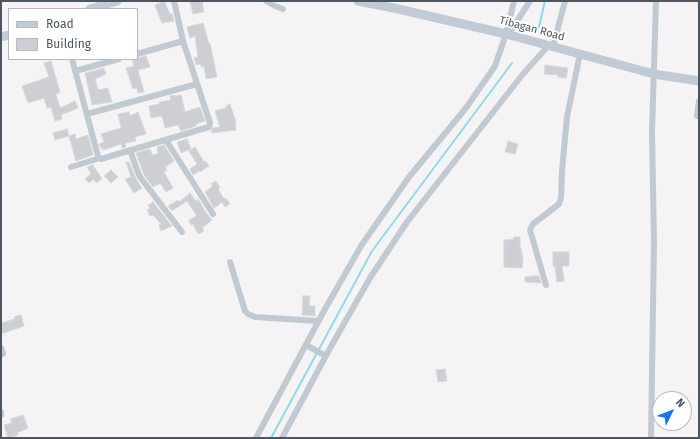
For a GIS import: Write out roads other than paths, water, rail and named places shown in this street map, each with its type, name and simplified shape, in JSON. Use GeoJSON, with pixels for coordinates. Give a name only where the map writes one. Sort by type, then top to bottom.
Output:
{"type":"FeatureCollection","features":[{"type":"Feature","properties":{"kind":"main road"},"geometry":{"type":"LineString","coordinates":[[95,8],[104,3],[117,1]]}},
{"type":"Feature","properties":{"kind":"main road","name":"Tibagan Road"},"geometry":{"type":"LineString","coordinates":[[358,1],[394,4],[654,74],[699,82]]}},
{"type":"Feature","properties":{"kind":"street"},"geometry":{"type":"LineString","coordinates":[[71,167],[100,158],[103,159],[210,126],[183,41],[174,1]]}},
{"type":"Feature","properties":{"kind":"street"},"geometry":{"type":"LineString","coordinates":[[266,1],[283,9]]}},
{"type":"Feature","properties":{"kind":"street"},"geometry":{"type":"LineString","coordinates":[[256,438],[307,346],[318,321],[361,246],[409,177],[466,108],[495,66],[507,34],[514,1]]}},
{"type":"Feature","properties":{"kind":"street"},"geometry":{"type":"LineString","coordinates":[[507,34],[530,1]]}},
{"type":"Feature","properties":{"kind":"street"},"geometry":{"type":"LineString","coordinates":[[282,438],[324,356],[370,278],[407,222],[522,74],[550,46],[565,1]]}},
{"type":"Feature","properties":{"kind":"street"},"geometry":{"type":"LineString","coordinates":[[651,438],[654,242],[652,132],[656,1]]}},
{"type":"Feature","properties":{"kind":"street"},"geometry":{"type":"LineString","coordinates":[[138,54],[183,41]]}},
{"type":"Feature","properties":{"kind":"street"},"geometry":{"type":"LineString","coordinates":[[546,285],[530,230],[533,224],[559,204],[561,198],[566,117],[580,54]]}},
{"type":"Feature","properties":{"kind":"street"},"geometry":{"type":"LineString","coordinates":[[72,60],[98,156],[100,158]]}},
{"type":"Feature","properties":{"kind":"street"},"geometry":{"type":"LineString","coordinates":[[75,71],[115,60]]}},
{"type":"Feature","properties":{"kind":"street"},"geometry":{"type":"LineString","coordinates":[[87,114],[197,84]]}},
{"type":"Feature","properties":{"kind":"street"},"geometry":{"type":"LineString","coordinates":[[697,116],[699,101]]}},
{"type":"Feature","properties":{"kind":"street"},"geometry":{"type":"LineString","coordinates":[[166,140],[213,214]]}},
{"type":"Feature","properties":{"kind":"street"},"geometry":{"type":"LineString","coordinates":[[130,150],[140,177],[182,232]]}},
{"type":"Feature","properties":{"kind":"street"},"geometry":{"type":"LineString","coordinates":[[230,262],[245,311],[248,314],[254,317],[318,321]]}},
{"type":"Feature","properties":{"kind":"street"},"geometry":{"type":"LineString","coordinates":[[307,346],[324,356]]}},
{"type":"Feature","properties":{"kind":"waterway"},"geometry":{"type":"LineString","coordinates":[[539,27],[545,1]]}},
{"type":"Feature","properties":{"kind":"waterway"},"geometry":{"type":"LineString","coordinates":[[271,438],[372,251],[512,63]]}}]}
